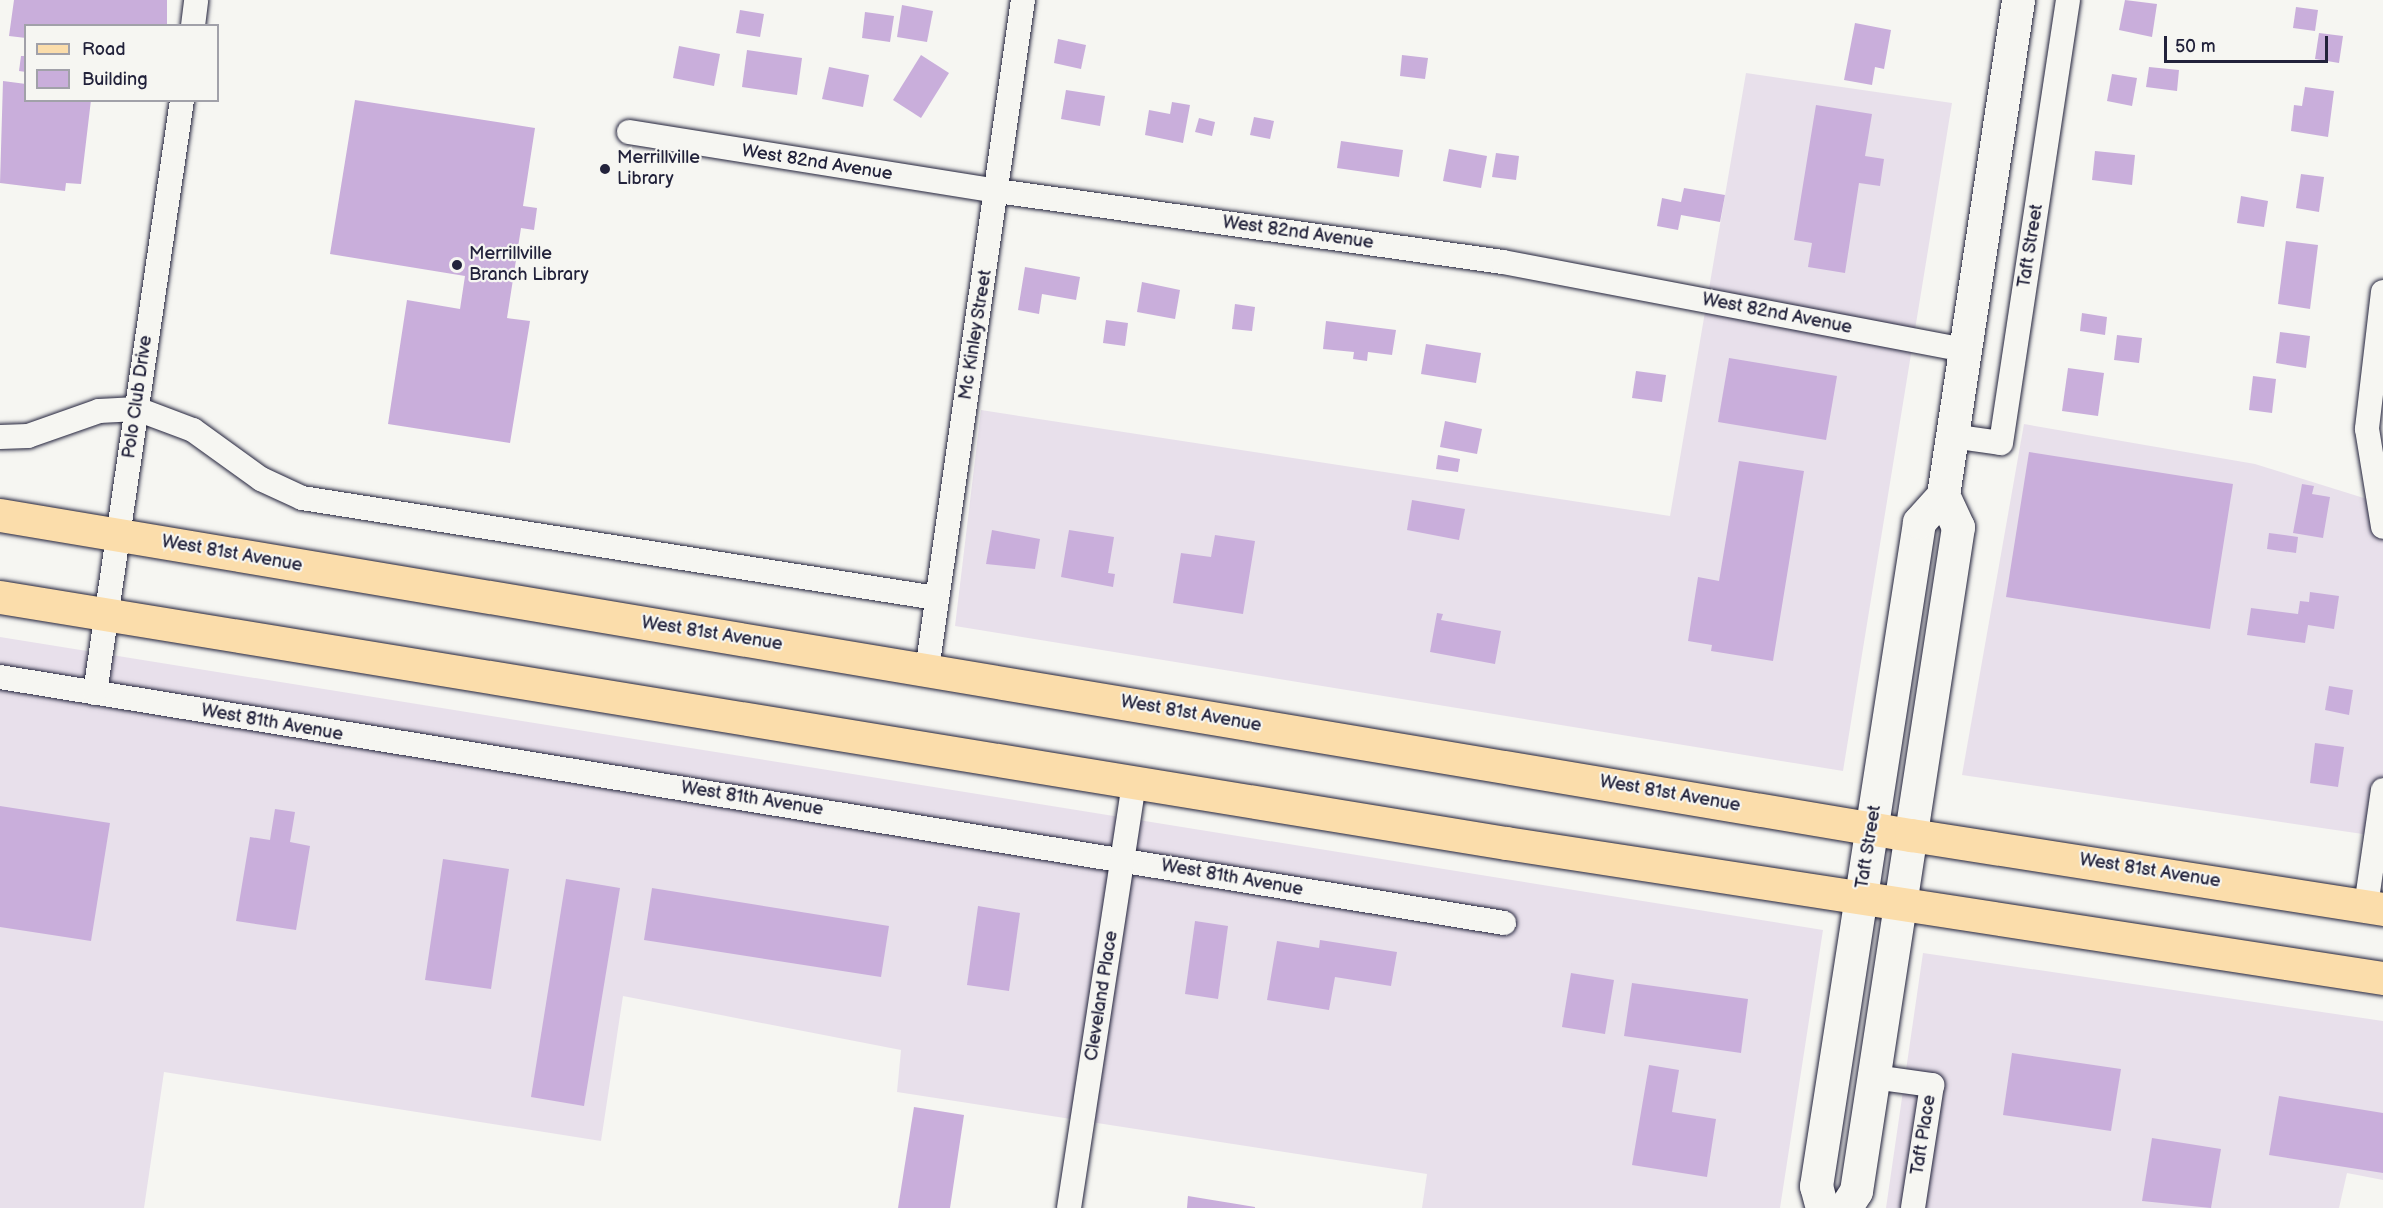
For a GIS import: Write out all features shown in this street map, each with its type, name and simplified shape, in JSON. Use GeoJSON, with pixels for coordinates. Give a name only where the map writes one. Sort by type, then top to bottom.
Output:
{"type":"FeatureCollection","features":[{"type":"Feature","properties":{"kind":"main road"},"geometry":{"type":"LineString","coordinates":[[1845,1208],[1856,1191],[1958,527],[1943,495],[2018,0]]}},
{"type":"Feature","properties":{"kind":"main road","name":"Taft Street"},"geometry":{"type":"LineString","coordinates":[[1822,1208],[1816,1186],[1919,522],[1943,495]]}},
{"type":"Feature","properties":{"kind":"main road","name":"West 81st Avenue"},"geometry":{"type":"LineString","coordinates":[[0,515],[1911,835],[2374,907]]}},
{"type":"Feature","properties":{"kind":"main road"},"geometry":{"type":"LineString","coordinates":[[0,597],[1134,783],[1861,899],[2109,933],[2383,978]]}},
{"type":"Feature","properties":{"kind":"street"},"geometry":{"type":"LineString","coordinates":[[193,24],[196,0]]}},
{"type":"Feature","properties":{"kind":"street","name":"Mc Kinley Street"},"geometry":{"type":"LineString","coordinates":[[927,670],[1023,0]]}},
{"type":"Feature","properties":{"kind":"street","name":"Taft Street"},"geometry":{"type":"LineString","coordinates":[[1952,436],[2001,443],[2068,0]]}},
{"type":"Feature","properties":{"kind":"street","name":"Polo Club Drive"},"geometry":{"type":"LineString","coordinates":[[95,693],[182,102]]}},
{"type":"Feature","properties":{"kind":"street","name":"West 82nd Avenue"},"geometry":{"type":"LineString","coordinates":[[628,132],[997,192],[1503,262],[1965,350]]}},
{"type":"Feature","properties":{"kind":"street"},"geometry":{"type":"LineString","coordinates":[[2383,292],[2378,357],[2367,429],[2383,526]]}},
{"type":"Feature","properties":{"kind":"street"},"geometry":{"type":"LineString","coordinates":[[0,437],[28,436],[99,411],[137,409],[193,430],[261,479],[302,498],[936,598]]}},
{"type":"Feature","properties":{"kind":"street","name":"West 81th Avenue"},"geometry":{"type":"LineString","coordinates":[[0,677],[1504,923]]}},
{"type":"Feature","properties":{"kind":"street","name":"Cleveland Place"},"geometry":{"type":"LineString","coordinates":[[1069,1208],[1134,783]]}},
{"type":"Feature","properties":{"kind":"street"},"geometry":{"type":"LineString","coordinates":[[2374,907],[2383,790]]}},
{"type":"Feature","properties":{"kind":"street","name":"Taft Place"},"geometry":{"type":"LineString","coordinates":[[1874,1077],[1932,1085],[1913,1208]]}},
{"type":"Feature","properties":{"kind":"shaded area"},"geometry":{"type":"Polygon","coordinates":[[[1746,73],[1952,103],[1843,771],[955,626],[981,410],[1670,516],[1746,73]]]}},
{"type":"Feature","properties":{"kind":"shaded area"},"geometry":{"type":"Polygon","coordinates":[[[2024,424],[2255,464],[2383,504],[2383,837],[1962,775],[2024,424]]]}},
{"type":"Feature","properties":{"kind":"shaded area"},"geometry":{"type":"Polygon","coordinates":[[[0,637],[1823,930],[1780,1208],[1422,1208],[1427,1174],[897,1092],[901,1050],[623,996],[601,1141],[164,1072],[144,1208],[0,1208],[0,637]]]}},
{"type":"Feature","properties":{"kind":"shaded area"},"geometry":{"type":"Polygon","coordinates":[[[1923,953],[2383,1021],[2383,1180],[2347,1173],[2339,1208],[1886,1208],[1923,953]]]}},
{"type":"Feature","properties":{"kind":"building"},"geometry":{"type":"Polygon","coordinates":[[[14,0],[167,0],[167,24],[24,24],[24,38],[9,36],[14,0]]]}},
{"type":"Feature","properties":{"kind":"building"},"geometry":{"type":"Polygon","coordinates":[[[2125,0],[2157,4],[2152,37],[2119,30],[2125,0]]]}},
{"type":"Feature","properties":{"kind":"building"},"geometry":{"type":"Polygon","coordinates":[[[902,5],[933,11],[927,42],[897,37],[902,5]]]}},
{"type":"Feature","properties":{"kind":"building"},"geometry":{"type":"Polygon","coordinates":[[[2296,7],[2318,10],[2315,31],[2293,28],[2296,7]]]}},
{"type":"Feature","properties":{"kind":"building"},"geometry":{"type":"Polygon","coordinates":[[[740,10],[764,14],[760,37],[736,33],[740,10]]]}},
{"type":"Feature","properties":{"kind":"building"},"geometry":{"type":"Polygon","coordinates":[[[865,12],[894,16],[890,42],[862,38],[865,12]]]}},
{"type":"Feature","properties":{"kind":"building"},"geometry":{"type":"Polygon","coordinates":[[[1855,23],[1891,30],[1884,69],[1875,67],[1872,85],[1844,80],[1855,23]]]}},
{"type":"Feature","properties":{"kind":"building"},"geometry":{"type":"Polygon","coordinates":[[[2319,33],[2343,36],[2339,63],[2315,59],[2319,33]]]}},
{"type":"Feature","properties":{"kind":"building"},"geometry":{"type":"Polygon","coordinates":[[[1058,39],[1086,45],[1081,69],[1054,63],[1058,39]]]}},
{"type":"Feature","properties":{"kind":"building"},"geometry":{"type":"Polygon","coordinates":[[[679,46],[720,54],[714,86],[673,78],[679,46]]]}},
{"type":"Feature","properties":{"kind":"building"},"geometry":{"type":"Polygon","coordinates":[[[747,50],[802,58],[797,95],[742,87],[747,50]]]}},
{"type":"Feature","properties":{"kind":"building"},"geometry":{"type":"Polygon","coordinates":[[[921,55],[949,73],[921,118],[893,100],[921,55]]]}},
{"type":"Feature","properties":{"kind":"building"},"geometry":{"type":"Polygon","coordinates":[[[1402,55],[1428,58],[1425,79],[1400,76],[1402,55]]]}},
{"type":"Feature","properties":{"kind":"building"},"geometry":{"type":"Polygon","coordinates":[[[21,56],[24,56],[24,72],[19,71],[21,56]]]}},
{"type":"Feature","properties":{"kind":"building"},"geometry":{"type":"Polygon","coordinates":[[[829,67],[869,75],[863,107],[822,99],[829,67]]]}},
{"type":"Feature","properties":{"kind":"building"},"geometry":{"type":"Polygon","coordinates":[[[2149,67],[2179,70],[2177,91],[2146,87],[2149,67]]]}},
{"type":"Feature","properties":{"kind":"building"},"geometry":{"type":"Polygon","coordinates":[[[2112,74],[2137,78],[2132,106],[2107,101],[2112,74]]]}},
{"type":"Feature","properties":{"kind":"building"},"geometry":{"type":"Polygon","coordinates":[[[3,81],[24,84],[24,102],[91,102],[81,184],[66,183],[65,191],[0,183],[3,81]]]}},
{"type":"Feature","properties":{"kind":"building"},"geometry":{"type":"Polygon","coordinates":[[[2305,87],[2334,91],[2328,137],[2291,131],[2294,105],[2302,106],[2305,87]]]}},
{"type":"Feature","properties":{"kind":"building"},"geometry":{"type":"Polygon","coordinates":[[[1066,90],[1105,96],[1100,126],[1061,119],[1066,90]]]}},
{"type":"Feature","properties":{"kind":"building","name":"Merrillville Branch Library"},"geometry":{"type":"Polygon","coordinates":[[[355,100],[535,128],[523,206],[537,208],[534,230],[521,228],[507,318],[530,321],[510,443],[388,424],[407,300],[460,309],[465,276],[330,254],[355,100]]]}},
{"type":"Feature","properties":{"kind":"building"},"geometry":{"type":"Polygon","coordinates":[[[1172,102],[1190,105],[1183,143],[1145,135],[1149,110],[1170,114],[1172,102]]]}},
{"type":"Feature","properties":{"kind":"building"},"geometry":{"type":"Polygon","coordinates":[[[1816,105],[1872,114],[1865,156],[1884,159],[1880,186],[1859,183],[1845,273],[1808,267],[1812,243],[1794,240],[1816,105]]]}},
{"type":"Feature","properties":{"kind":"building"},"geometry":{"type":"Polygon","coordinates":[[[1254,117],[1274,121],[1270,139],[1250,135],[1254,117]]]}},
{"type":"Feature","properties":{"kind":"building"},"geometry":{"type":"Polygon","coordinates":[[[1199,118],[1215,122],[1212,136],[1195,132],[1199,118]]]}},
{"type":"Feature","properties":{"kind":"building"},"geometry":{"type":"Polygon","coordinates":[[[1341,141],[1403,150],[1399,177],[1337,168],[1341,141]]]}},
{"type":"Feature","properties":{"kind":"building"},"geometry":{"type":"Polygon","coordinates":[[[1449,149],[1487,156],[1481,188],[1443,181],[1449,149]]]}},
{"type":"Feature","properties":{"kind":"building"},"geometry":{"type":"Polygon","coordinates":[[[2095,151],[2135,155],[2132,185],[2092,180],[2095,151]]]}},
{"type":"Feature","properties":{"kind":"building"},"geometry":{"type":"Polygon","coordinates":[[[1496,153],[1519,156],[1516,180],[1492,177],[1496,153]]]}},
{"type":"Feature","properties":{"kind":"building"},"geometry":{"type":"Polygon","coordinates":[[[2301,174],[2324,177],[2319,212],[2296,208],[2301,174]]]}},
{"type":"Feature","properties":{"kind":"building"},"geometry":{"type":"Polygon","coordinates":[[[1684,188],[1725,195],[1720,222],[1681,215],[1678,230],[1657,226],[1662,198],[1681,202],[1684,188]]]}},
{"type":"Feature","properties":{"kind":"building"},"geometry":{"type":"Polygon","coordinates":[[[2241,196],[2268,201],[2264,227],[2237,223],[2241,196]]]}},
{"type":"Feature","properties":{"kind":"building"},"geometry":{"type":"Polygon","coordinates":[[[2286,241],[2318,245],[2310,309],[2278,304],[2286,241]]]}},
{"type":"Feature","properties":{"kind":"building"},"geometry":{"type":"Polygon","coordinates":[[[1025,267],[1080,277],[1076,300],[1042,294],[1039,314],[1018,310],[1025,267]]]}},
{"type":"Feature","properties":{"kind":"building"},"geometry":{"type":"Polygon","coordinates":[[[1142,282],[1180,290],[1175,319],[1137,312],[1142,282]]]}},
{"type":"Feature","properties":{"kind":"building"},"geometry":{"type":"Polygon","coordinates":[[[1235,304],[1255,307],[1252,331],[1232,329],[1235,304]]]}},
{"type":"Feature","properties":{"kind":"building"},"geometry":{"type":"Polygon","coordinates":[[[2082,313],[2107,317],[2105,335],[2080,331],[2082,313]]]}},
{"type":"Feature","properties":{"kind":"building"},"geometry":{"type":"Polygon","coordinates":[[[1106,320],[1128,323],[1125,346],[1103,343],[1106,320]]]}},
{"type":"Feature","properties":{"kind":"building"},"geometry":{"type":"Polygon","coordinates":[[[1326,321],[1396,330],[1392,355],[1368,352],[1367,361],[1353,359],[1354,352],[1323,349],[1326,321]]]}},
{"type":"Feature","properties":{"kind":"building"},"geometry":{"type":"Polygon","coordinates":[[[2280,332],[2310,336],[2306,368],[2276,363],[2280,332]]]}},
{"type":"Feature","properties":{"kind":"building"},"geometry":{"type":"Polygon","coordinates":[[[2117,335],[2142,338],[2139,363],[2114,360],[2117,335]]]}},
{"type":"Feature","properties":{"kind":"building"},"geometry":{"type":"Polygon","coordinates":[[[1426,344],[1481,353],[1476,383],[1421,374],[1426,344]]]}},
{"type":"Feature","properties":{"kind":"building"},"geometry":{"type":"Polygon","coordinates":[[[1729,358],[1837,376],[1826,440],[1718,422],[1729,358]]]}},
{"type":"Feature","properties":{"kind":"building"},"geometry":{"type":"Polygon","coordinates":[[[2068,368],[2104,373],[2098,416],[2062,411],[2068,368]]]}},
{"type":"Feature","properties":{"kind":"building"},"geometry":{"type":"Polygon","coordinates":[[[1636,371],[1666,375],[1662,402],[1632,398],[1636,371]]]}},
{"type":"Feature","properties":{"kind":"building"},"geometry":{"type":"Polygon","coordinates":[[[2253,376],[2276,379],[2272,413],[2249,410],[2253,376]]]}},
{"type":"Feature","properties":{"kind":"building"},"geometry":{"type":"Polygon","coordinates":[[[1445,421],[1482,429],[1477,454],[1440,447],[1445,421]]]}},
{"type":"Feature","properties":{"kind":"building"},"geometry":{"type":"Polygon","coordinates":[[[2029,452],[2233,484],[2210,629],[2006,597],[2029,452]]]}},
{"type":"Feature","properties":{"kind":"building"},"geometry":{"type":"Polygon","coordinates":[[[1438,455],[1460,459],[1458,472],[1436,469],[1438,455]]]}},
{"type":"Feature","properties":{"kind":"building"},"geometry":{"type":"Polygon","coordinates":[[[1739,461],[1804,471],[1773,661],[1711,651],[1712,645],[1688,641],[1698,577],[1719,581],[1739,461]]]}},
{"type":"Feature","properties":{"kind":"building"},"geometry":{"type":"Polygon","coordinates":[[[2302,484],[2314,486],[2312,494],[2330,497],[2323,538],[2293,533],[2302,484]]]}},
{"type":"Feature","properties":{"kind":"building"},"geometry":{"type":"Polygon","coordinates":[[[1412,500],[1465,509],[1459,540],[1407,530],[1412,500]]]}},
{"type":"Feature","properties":{"kind":"building"},"geometry":{"type":"Polygon","coordinates":[[[992,530],[1040,539],[1035,569],[986,564],[992,530]]]}},
{"type":"Feature","properties":{"kind":"building"},"geometry":{"type":"Polygon","coordinates":[[[1069,530],[1114,537],[1108,573],[1115,574],[1113,587],[1061,577],[1069,530]]]}},
{"type":"Feature","properties":{"kind":"building"},"geometry":{"type":"Polygon","coordinates":[[[2269,533],[2298,537],[2296,553],[2267,549],[2269,533]]]}},
{"type":"Feature","properties":{"kind":"building"},"geometry":{"type":"Polygon","coordinates":[[[1215,535],[1255,541],[1243,614],[1173,603],[1181,553],[1211,557],[1215,535]]]}},
{"type":"Feature","properties":{"kind":"building"},"geometry":{"type":"Polygon","coordinates":[[[2310,592],[2339,596],[2334,629],[2308,625],[2305,643],[2247,635],[2251,608],[2298,614],[2300,601],[2309,602],[2310,592]]]}},
{"type":"Feature","properties":{"kind":"building"},"geometry":{"type":"Polygon","coordinates":[[[1437,613],[1443,614],[1441,620],[1501,631],[1495,664],[1430,652],[1437,613]]]}},
{"type":"Feature","properties":{"kind":"building"},"geometry":{"type":"Polygon","coordinates":[[[2329,686],[2353,690],[2349,715],[2325,710],[2329,686]]]}},
{"type":"Feature","properties":{"kind":"building"},"geometry":{"type":"Polygon","coordinates":[[[2315,743],[2344,747],[2338,787],[2310,783],[2315,743]]]}},
{"type":"Feature","properties":{"kind":"building"},"geometry":{"type":"Polygon","coordinates":[[[0,806],[110,823],[91,941],[0,927],[0,806]]]}},
{"type":"Feature","properties":{"kind":"building"},"geometry":{"type":"Polygon","coordinates":[[[275,809],[295,812],[290,842],[310,846],[296,930],[236,921],[250,837],[270,840],[275,809]]]}},
{"type":"Feature","properties":{"kind":"building"},"geometry":{"type":"Polygon","coordinates":[[[443,859],[509,869],[491,989],[425,980],[443,859]]]}},
{"type":"Feature","properties":{"kind":"building"},"geometry":{"type":"Polygon","coordinates":[[[566,879],[620,888],[584,1106],[531,1097],[566,879]]]}},
{"type":"Feature","properties":{"kind":"building"},"geometry":{"type":"Polygon","coordinates":[[[652,888],[889,926],[881,977],[644,940],[652,888]]]}},
{"type":"Feature","properties":{"kind":"building"},"geometry":{"type":"Polygon","coordinates":[[[978,906],[1020,913],[1009,991],[967,985],[978,906]]]}},
{"type":"Feature","properties":{"kind":"building"},"geometry":{"type":"Polygon","coordinates":[[[1195,921],[1228,926],[1218,999],[1185,994],[1195,921]]]}},
{"type":"Feature","properties":{"kind":"building"},"geometry":{"type":"Polygon","coordinates":[[[1320,940],[1397,952],[1391,986],[1335,977],[1329,1010],[1267,1000],[1277,941],[1319,948],[1320,940]]]}},
{"type":"Feature","properties":{"kind":"building"},"geometry":{"type":"Polygon","coordinates":[[[1571,973],[1614,980],[1605,1034],[1562,1027],[1571,973]]]}},
{"type":"Feature","properties":{"kind":"building"},"geometry":{"type":"Polygon","coordinates":[[[1632,983],[1748,999],[1741,1053],[1624,1036],[1632,983]]]}},
{"type":"Feature","properties":{"kind":"building"},"geometry":{"type":"Polygon","coordinates":[[[2012,1053],[2121,1069],[2111,1131],[2003,1115],[2012,1053]]]}},
{"type":"Feature","properties":{"kind":"building"},"geometry":{"type":"Polygon","coordinates":[[[1649,1065],[1679,1070],[1672,1112],[1716,1119],[1707,1177],[1632,1165],[1649,1065]]]}},
{"type":"Feature","properties":{"kind":"building"},"geometry":{"type":"Polygon","coordinates":[[[2279,1096],[2383,1113],[2383,1173],[2269,1155],[2279,1096]]]}},
{"type":"Feature","properties":{"kind":"building"},"geometry":{"type":"Polygon","coordinates":[[[914,1107],[964,1115],[950,1208],[898,1208],[914,1107]]]}},
{"type":"Feature","properties":{"kind":"building"},"geometry":{"type":"Polygon","coordinates":[[[2152,1138],[2221,1149],[2211,1208],[2142,1201],[2152,1138]]]}},
{"type":"Feature","properties":{"kind":"building"},"geometry":{"type":"Polygon","coordinates":[[[1188,1196],[1255,1207],[1255,1208],[1187,1208],[1188,1196]]]}},
{"type":"Feature","properties":{"kind":"place","name":"Merrillville Library"},"geometry":{"type":"Point","coordinates":[605,169]}},
{"type":"Feature","properties":{"kind":"place","name":"Merrillville Branch Library"},"geometry":{"type":"Point","coordinates":[457,265]}}]}
